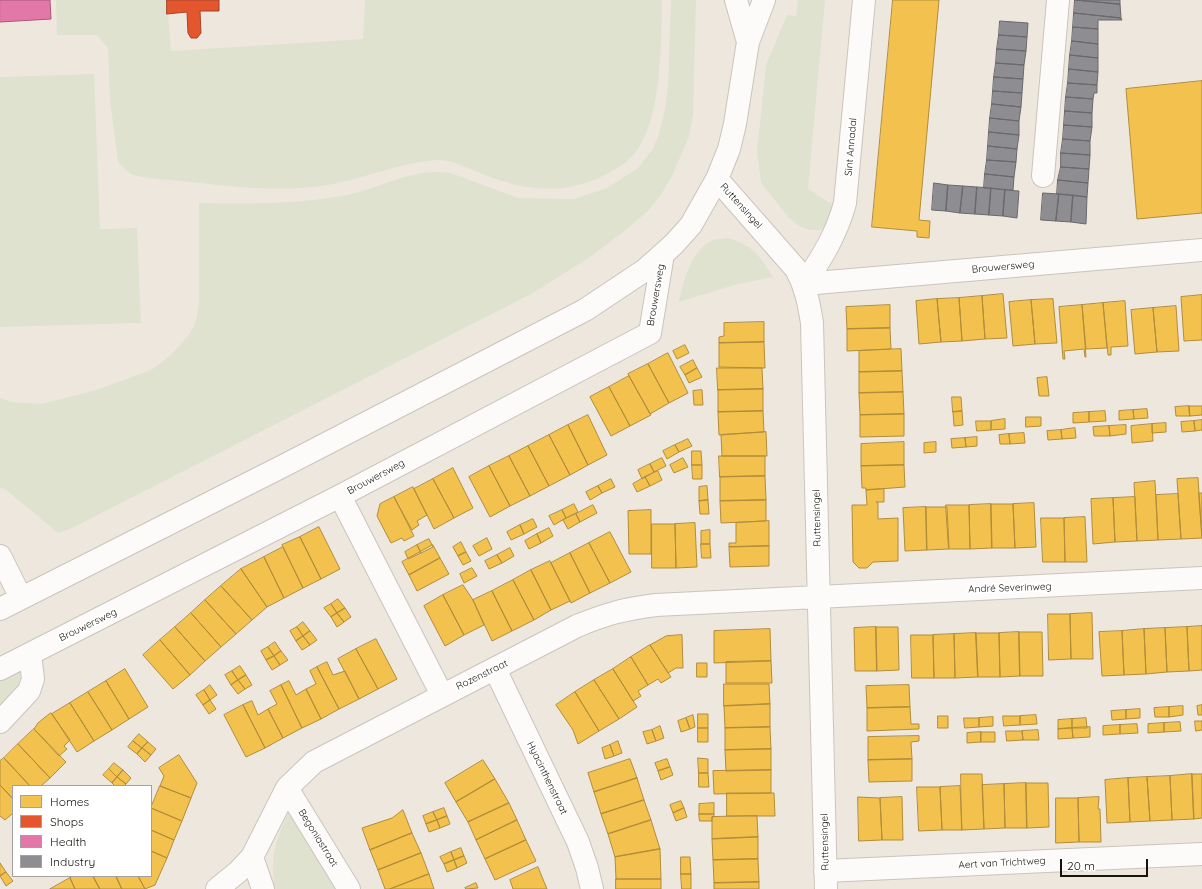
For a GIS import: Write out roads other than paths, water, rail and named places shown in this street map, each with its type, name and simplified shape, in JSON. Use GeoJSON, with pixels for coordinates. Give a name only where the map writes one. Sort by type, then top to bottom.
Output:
{"type":"FeatureCollection","features":[{"type":"Feature","properties":{"kind":"street"},"geometry":{"type":"LineString","coordinates":[[736,0],[748,42]]}},
{"type":"Feature","properties":{"kind":"street"},"geometry":{"type":"LineString","coordinates":[[717,179],[729,149],[735,124],[748,42],[764,0]]}},
{"type":"Feature","properties":{"kind":"street","name":"Sint Annadal"},"geometry":{"type":"LineString","coordinates":[[804,284],[822,258],[837,228],[845,203],[864,0]]}},
{"type":"Feature","properties":{"kind":"street"},"geometry":{"type":"LineString","coordinates":[[1043,176],[1058,0]]}},
{"type":"Feature","properties":{"kind":"street","name":"Ruttensingel"},"geometry":{"type":"LineString","coordinates":[[717,179],[796,269],[804,284],[812,323],[826,880]]}},
{"type":"Feature","properties":{"kind":"street","name":"Brouwersweg"},"geometry":{"type":"LineString","coordinates":[[0,609],[287,464],[585,310],[635,277],[663,254],[691,225],[717,179]]}},
{"type":"Feature","properties":{"kind":"street","name":"Brouwersweg"},"geometry":{"type":"LineString","coordinates":[[804,284],[1202,250]]}},
{"type":"Feature","properties":{"kind":"street","name":"Brouwersweg"},"geometry":{"type":"LineString","coordinates":[[0,669],[340,496],[650,333],[663,254]]}},
{"type":"Feature","properties":{"kind":"street"},"geometry":{"type":"LineString","coordinates":[[340,496],[442,695]]}},
{"type":"Feature","properties":{"kind":"street"},"geometry":{"type":"LineString","coordinates":[[0,556],[21,598]]}},
{"type":"Feature","properties":{"kind":"street","name":"André Severinweg"},"geometry":{"type":"LineString","coordinates":[[818,596],[1202,578]]}},
{"type":"Feature","properties":{"kind":"street","name":"Rozenstraat"},"geometry":{"type":"LineString","coordinates":[[217,889],[239,871],[252,857],[287,788],[303,772],[325,755],[496,669],[577,626],[606,614],[632,608],[656,605],[818,596]]}},
{"type":"Feature","properties":{"kind":"street"},"geometry":{"type":"LineString","coordinates":[[0,722],[29,691],[33,680],[30,654]]}},
{"type":"Feature","properties":{"kind":"street","name":"Hyacinthenstraat"},"geometry":{"type":"LineString","coordinates":[[496,669],[578,842],[587,868],[592,889]]}},
{"type":"Feature","properties":{"kind":"street","name":"Begoniastraat"},"geometry":{"type":"LineString","coordinates":[[287,788],[350,889]]}},
{"type":"Feature","properties":{"kind":"street","name":"Aert van Trichtweg"},"geometry":{"type":"LineString","coordinates":[[826,880],[1202,854]]}},
{"type":"Feature","properties":{"kind":"street"},"geometry":{"type":"LineString","coordinates":[[252,857],[263,889]]}}]}
